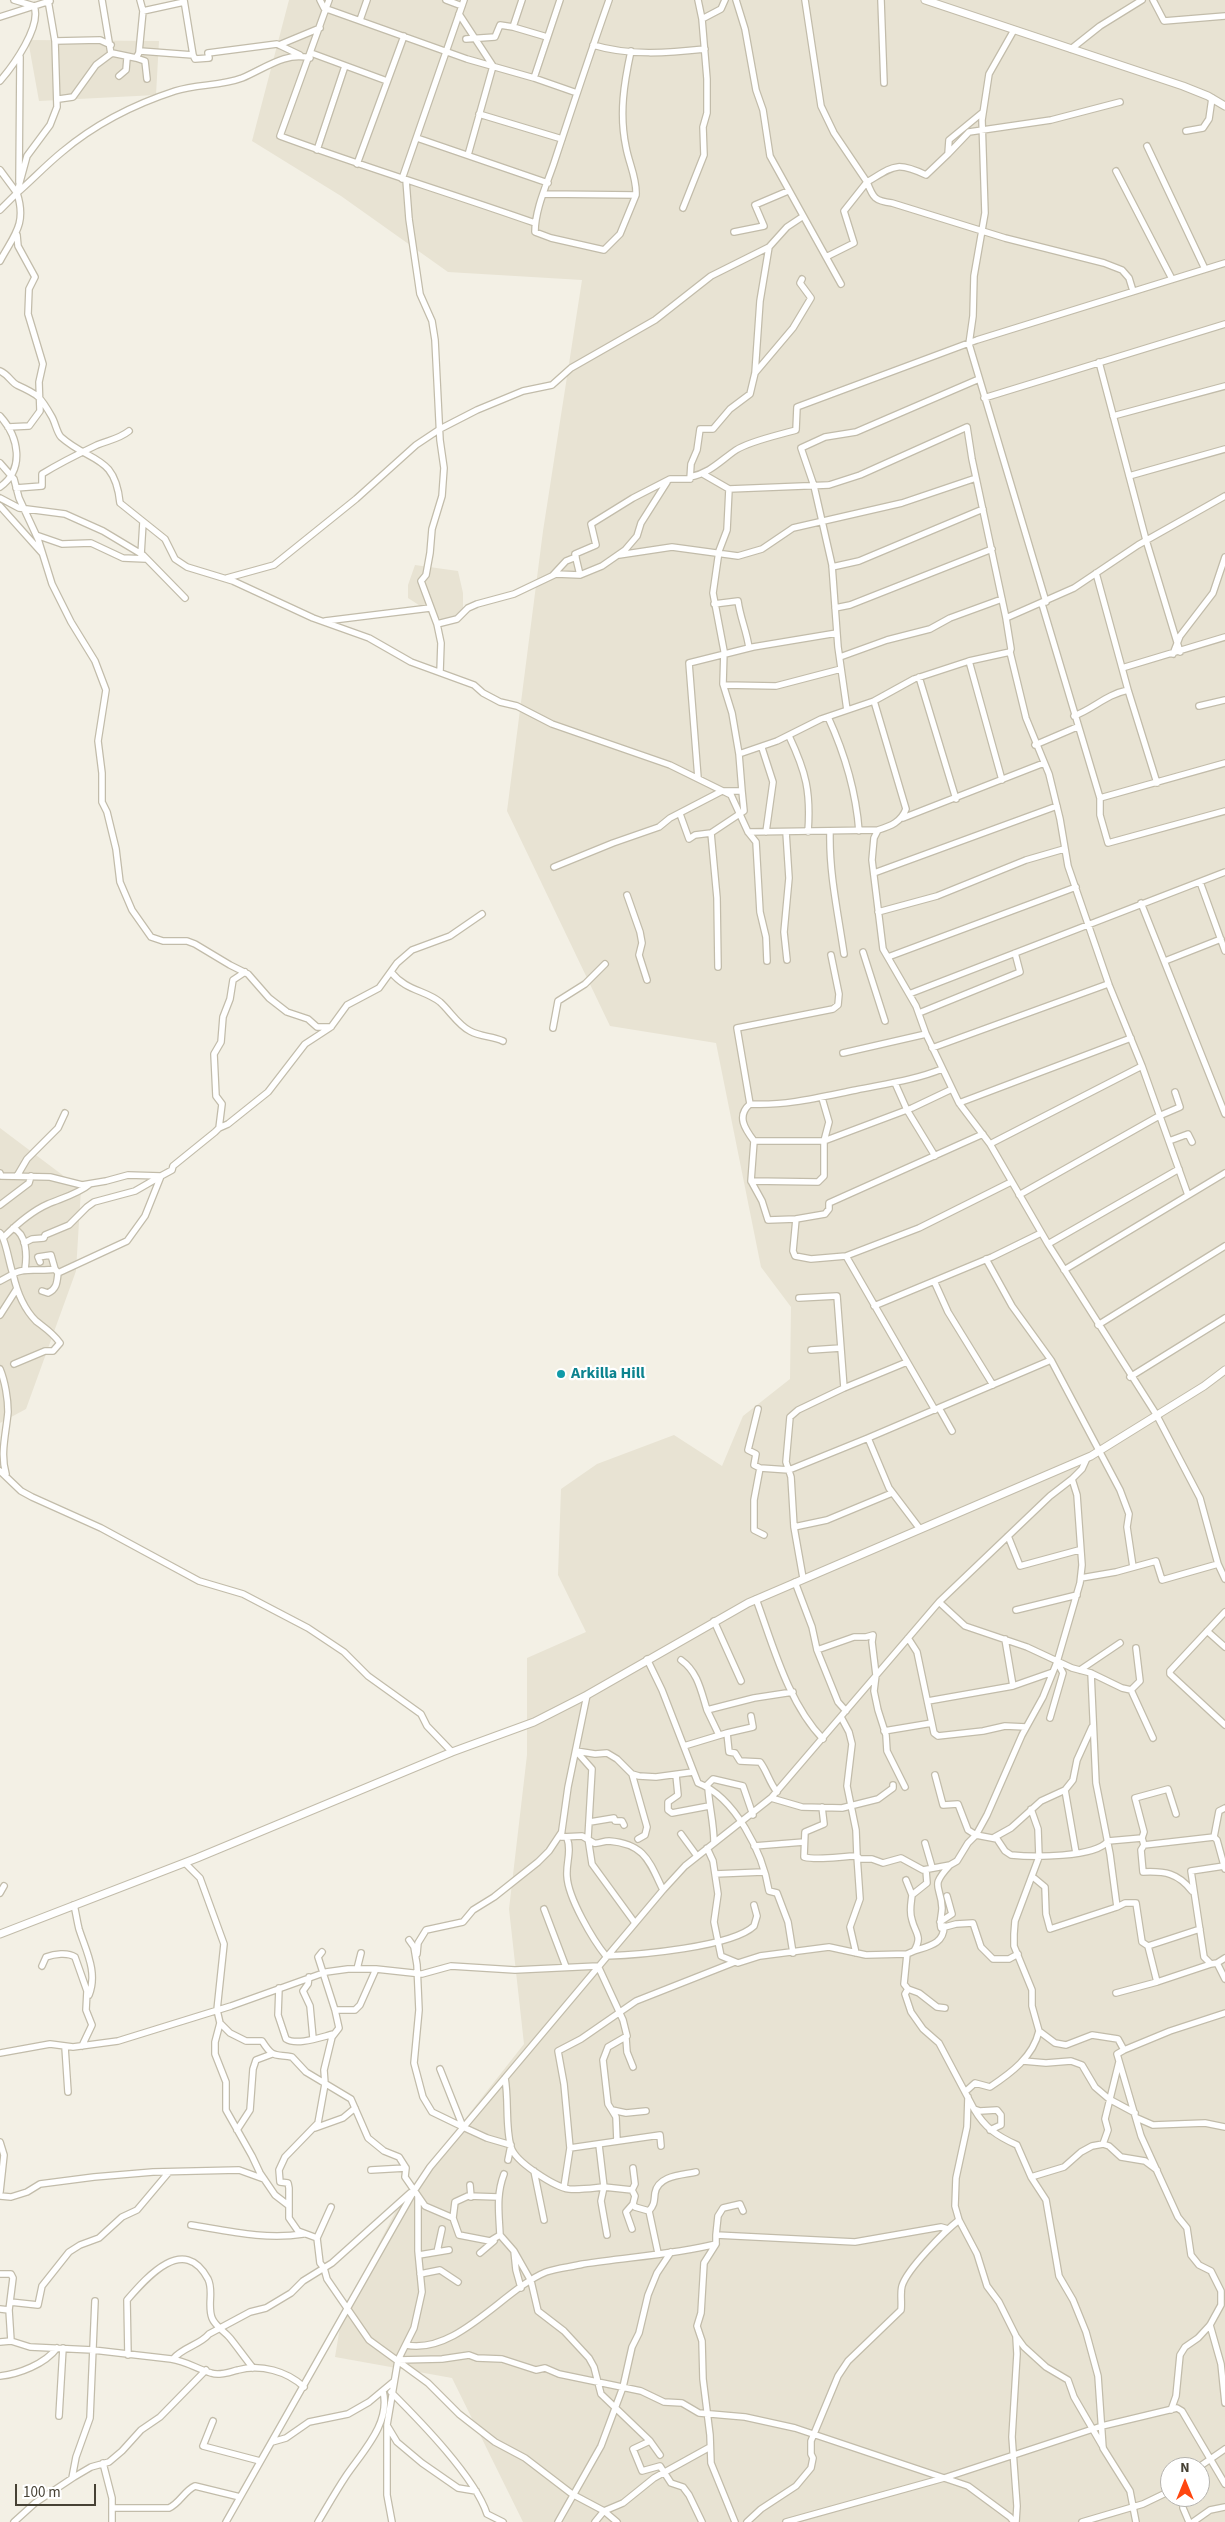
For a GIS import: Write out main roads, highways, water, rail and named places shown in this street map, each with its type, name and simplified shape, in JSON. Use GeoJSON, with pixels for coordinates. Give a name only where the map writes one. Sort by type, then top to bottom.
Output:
{"type":"FeatureCollection","features":[{"type":"Feature","properties":{"kind":"place","name":"Arkilla Hill"},"geometry":{"type":"Point","coordinates":[561,1374]}}]}
